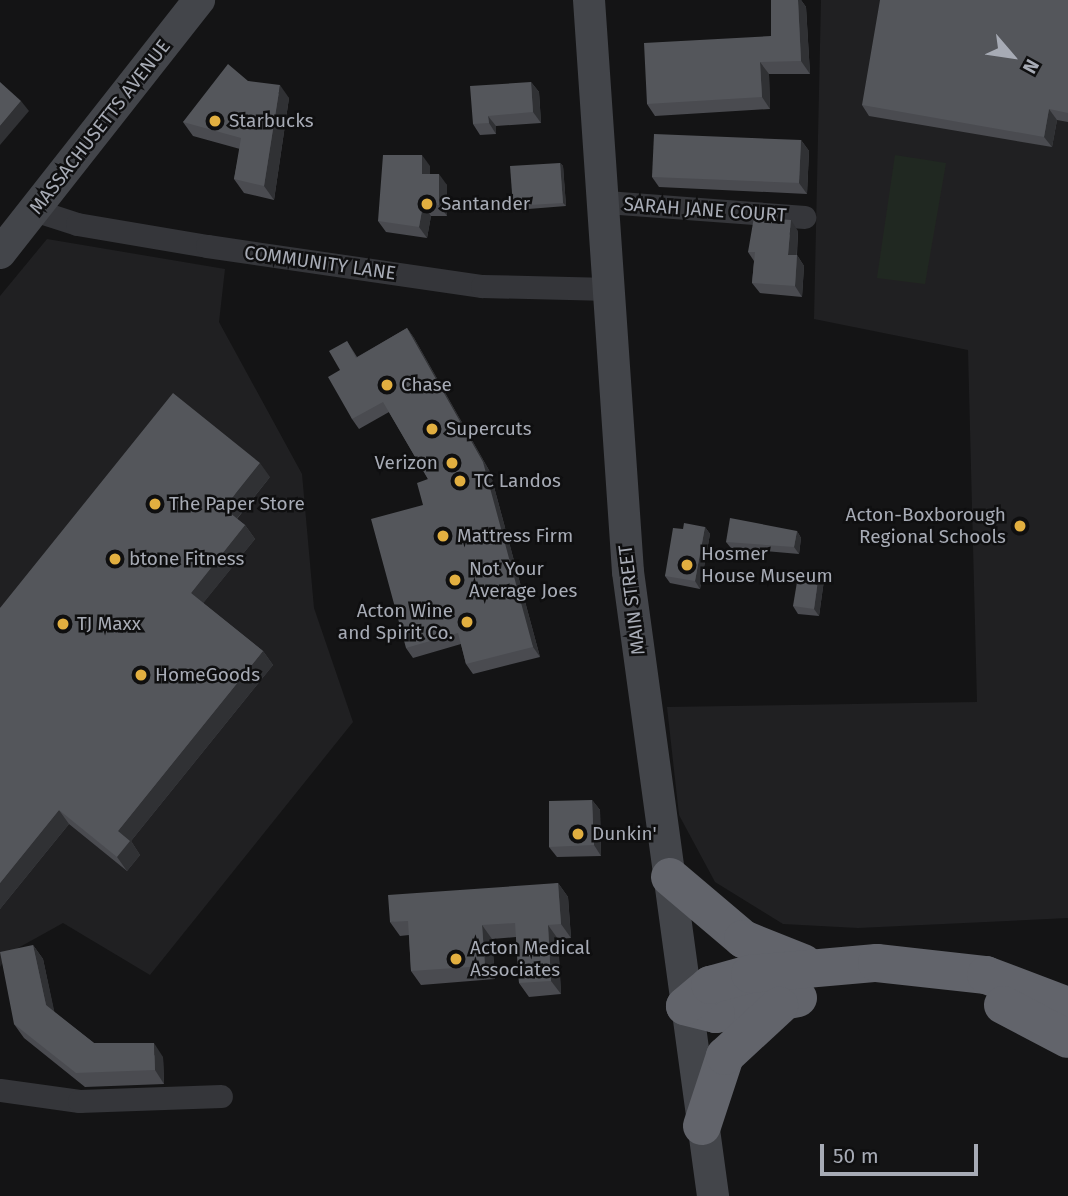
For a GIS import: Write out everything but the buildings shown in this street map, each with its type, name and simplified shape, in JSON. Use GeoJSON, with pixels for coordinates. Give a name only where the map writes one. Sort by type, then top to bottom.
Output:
{"type":"FeatureCollection","features":[{"type":"Feature","properties":{"kind":"highway"},"geometry":{"type":"LineString","coordinates":[[670,877],[764,952],[833,965],[955,968],[1015,983],[1068,1006]]}},
{"type":"Feature","properties":{"kind":"highway"},"geometry":{"type":"LineString","coordinates":[[685,1006],[720,981],[833,965]]}},
{"type":"Feature","properties":{"kind":"highway"},"geometry":{"type":"LineString","coordinates":[[685,1006],[716,1014],[868,988],[940,991],[1012,1008],[1068,1039]]}},
{"type":"Feature","properties":{"kind":"highway"},"geometry":{"type":"LineString","coordinates":[[702,1126],[712,1081],[734,1045],[762,1016],[798,998]]}},
{"type":"Feature","properties":{"kind":"main road","name":"MASSACHUSETTS AVENUE"},"geometry":{"type":"LineString","coordinates":[[0,253],[198,0]]}},
{"type":"Feature","properties":{"kind":"main road","name":"MAIN STREET"},"geometry":{"type":"LineString","coordinates":[[589,0],[606,202],[628,572],[713,1196]]}},
{"type":"Feature","properties":{"kind":"street","name":"SARAH JANE COURT"},"geometry":{"type":"LineString","coordinates":[[606,202],[804,217]]}},
{"type":"Feature","properties":{"kind":"street","name":"COMMUNITY LANE"},"geometry":{"type":"LineString","coordinates":[[34,210],[77,225],[482,286],[610,289]]}},
{"type":"Feature","properties":{"kind":"street"},"geometry":{"type":"LineString","coordinates":[[0,1090],[89,1102],[221,1096]]}},
{"type":"Feature","properties":{"kind":"shaded area","name":"Acton-Boxborough Regional Schools"},"geometry":{"type":"Polygon","coordinates":[[[821,0],[1068,0],[1068,918],[858,928],[783,924],[715,882],[679,815],[667,707],[977,702],[968,350],[814,319],[821,0]]]}},
{"type":"Feature","properties":{"kind":"shaded area"},"geometry":{"type":"Polygon","coordinates":[[[895,155],[946,163],[925,284],[877,278],[895,155]]]}},
{"type":"Feature","properties":{"kind":"shaded area"},"geometry":{"type":"Polygon","coordinates":[[[47,239],[225,269],[219,322],[302,474],[314,608],[353,722],[150,975],[63,923],[9,953],[0,967],[0,296],[47,239]]]}},
{"type":"Feature","properties":{"kind":"place","name":"Starbucks"},"geometry":{"type":"Point","coordinates":[215,121]}},
{"type":"Feature","properties":{"kind":"place","name":"Santander"},"geometry":{"type":"Point","coordinates":[427,204]}},
{"type":"Feature","properties":{"kind":"place","name":"Chase"},"geometry":{"type":"Point","coordinates":[387,385]}},
{"type":"Feature","properties":{"kind":"place","name":"Supercuts"},"geometry":{"type":"Point","coordinates":[432,429]}},
{"type":"Feature","properties":{"kind":"place","name":"Verizon"},"geometry":{"type":"Point","coordinates":[452,463]}},
{"type":"Feature","properties":{"kind":"place","name":"TC Landos"},"geometry":{"type":"Point","coordinates":[460,481]}},
{"type":"Feature","properties":{"kind":"place","name":"The Paper Store"},"geometry":{"type":"Point","coordinates":[155,504]}},
{"type":"Feature","properties":{"kind":"place","name":"Acton-Boxborough Regional Schools"},"geometry":{"type":"Point","coordinates":[1020,526]}},
{"type":"Feature","properties":{"kind":"place","name":"Mattress Firm"},"geometry":{"type":"Point","coordinates":[443,536]}},
{"type":"Feature","properties":{"kind":"place","name":"btone Fitness"},"geometry":{"type":"Point","coordinates":[115,559]}},
{"type":"Feature","properties":{"kind":"place","name":"Hosmer House Museum"},"geometry":{"type":"Point","coordinates":[687,565]}},
{"type":"Feature","properties":{"kind":"place","name":"Not Your Average Joes"},"geometry":{"type":"Point","coordinates":[455,580]}},
{"type":"Feature","properties":{"kind":"place","name":"Acton Wine and Spirit Co."},"geometry":{"type":"Point","coordinates":[467,622]}},
{"type":"Feature","properties":{"kind":"place","name":"TJ Maxx"},"geometry":{"type":"Point","coordinates":[63,624]}},
{"type":"Feature","properties":{"kind":"place","name":"HomeGoods"},"geometry":{"type":"Point","coordinates":[141,675]}},
{"type":"Feature","properties":{"kind":"place","name":"Dunkin'"},"geometry":{"type":"Point","coordinates":[578,834]}},
{"type":"Feature","properties":{"kind":"place","name":"Acton Medical Associates"},"geometry":{"type":"Point","coordinates":[456,959]}}]}
